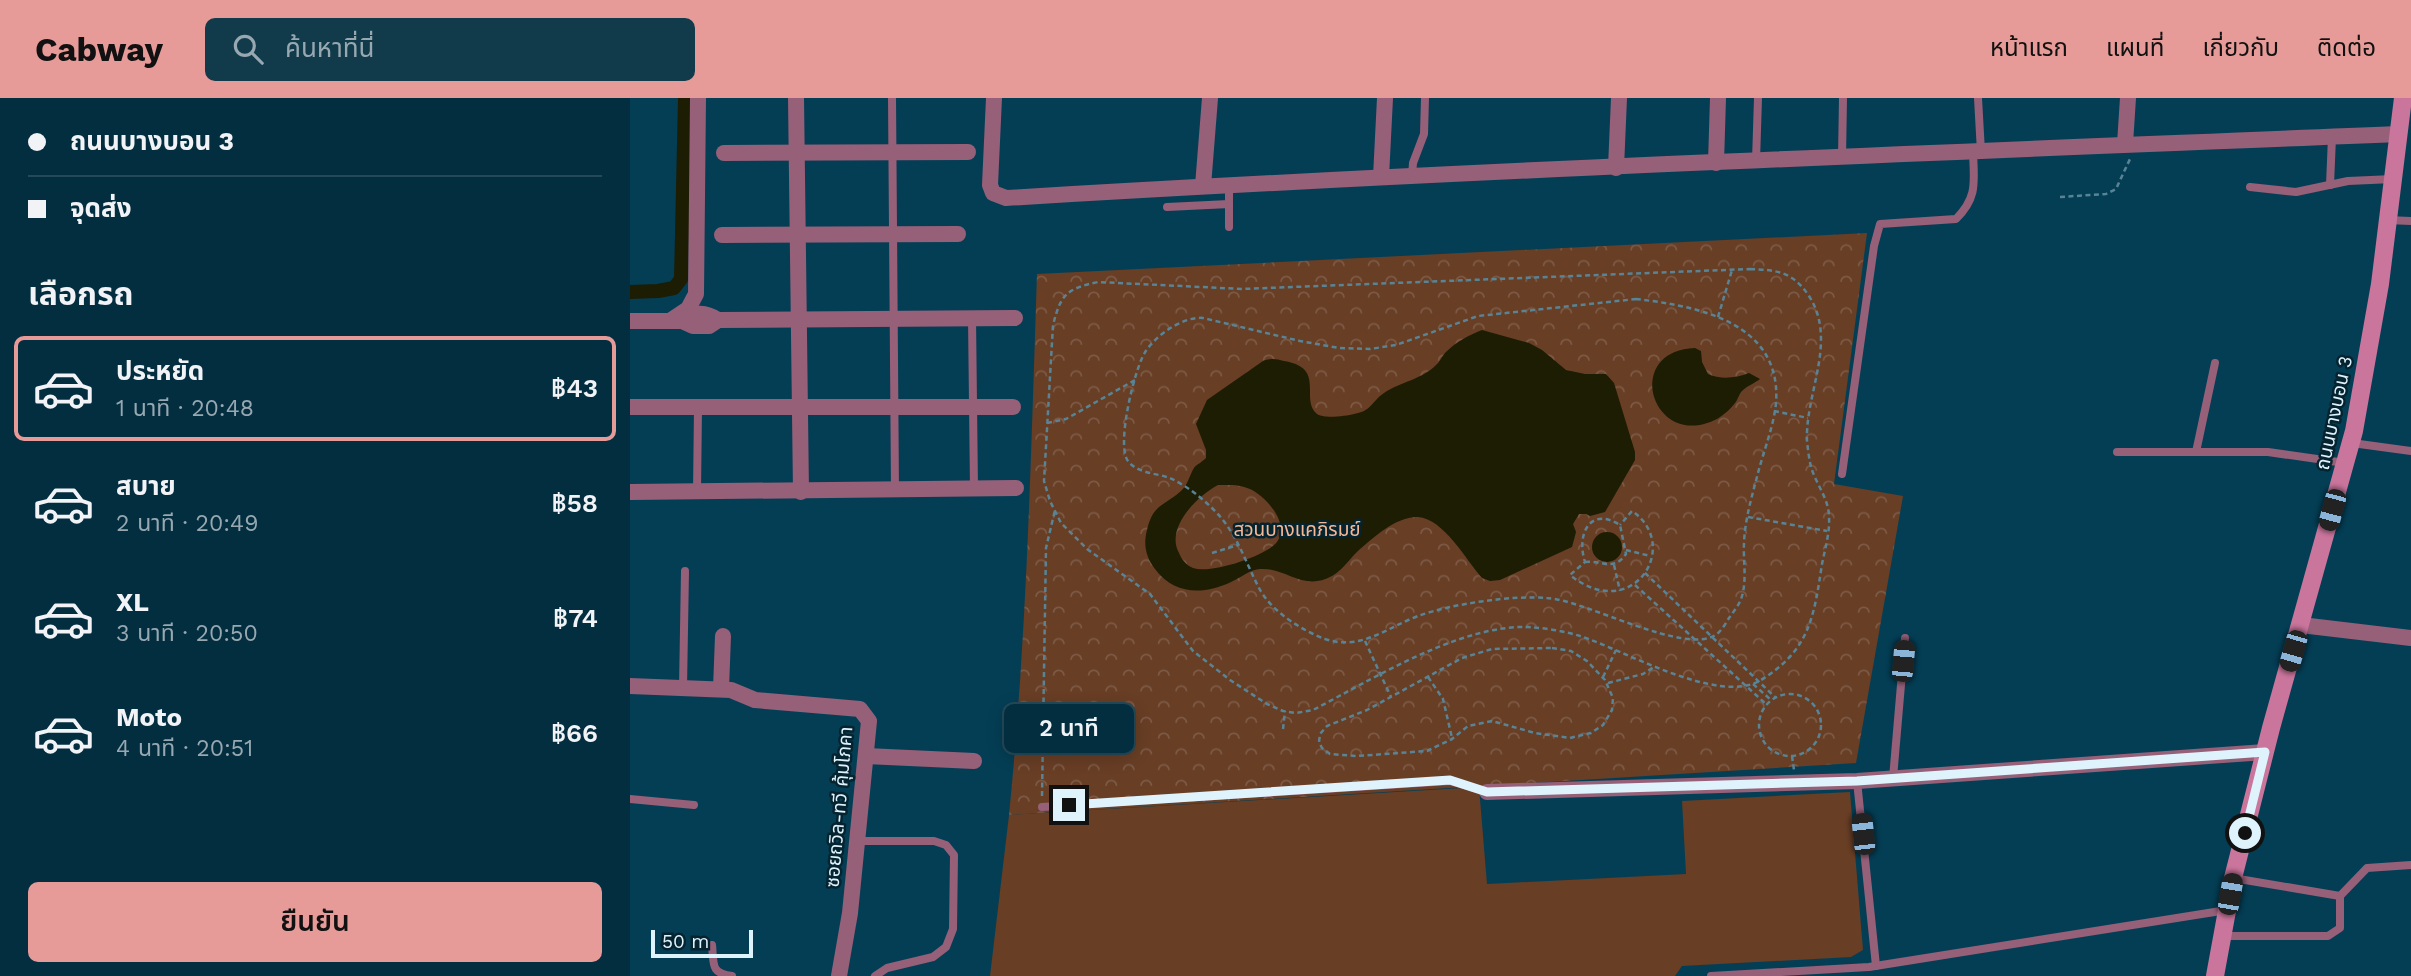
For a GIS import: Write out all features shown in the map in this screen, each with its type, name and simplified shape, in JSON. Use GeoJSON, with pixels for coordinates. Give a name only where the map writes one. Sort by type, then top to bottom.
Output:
{"type":"FeatureCollection","features":[{"type":"Feature","properties":{"kind":"main road","name":"ถนนบางบอน 3"},"geometry":{"type":"LineString","coordinates":[[2215,976],[2233,878],[2265,752],[2351,443],[2367,362],[2405,101]]}},
{"type":"Feature","properties":{"kind":"street"},"geometry":{"type":"LineString","coordinates":[[676,321],[688,309],[696,294],[698,98]]}},
{"type":"Feature","properties":{"kind":"street"},"geometry":{"type":"LineString","coordinates":[[796,98],[801,492]]}},
{"type":"Feature","properties":{"kind":"street"},"geometry":{"type":"LineString","coordinates":[[994,98],[989,185],[993,193],[1006,198],[1381,177],[2332,137],[2403,127]]}},
{"type":"Feature","properties":{"kind":"street"},"geometry":{"type":"LineString","coordinates":[[1203,186],[1210,98]]}},
{"type":"Feature","properties":{"kind":"street"},"geometry":{"type":"LineString","coordinates":[[1381,177],[1385,98]]}},
{"type":"Feature","properties":{"kind":"street"},"geometry":{"type":"LineString","coordinates":[[1616,168],[1619,98]]}},
{"type":"Feature","properties":{"kind":"street"},"geometry":{"type":"LineString","coordinates":[[1716,163],[1718,98]]}},
{"type":"Feature","properties":{"kind":"street"},"geometry":{"type":"LineString","coordinates":[[2128,98],[2130,144]]}},
{"type":"Feature","properties":{"kind":"street"},"geometry":{"type":"LineString","coordinates":[[724,152],[968,152]]}},
{"type":"Feature","properties":{"kind":"street"},"geometry":{"type":"LineString","coordinates":[[722,235],[958,234]]}},
{"type":"Feature","properties":{"kind":"street"},"geometry":{"type":"LineString","coordinates":[[630,321],[676,321],[693,326],[709,326],[718,320],[1014,318]]}},
{"type":"Feature","properties":{"kind":"street"},"geometry":{"type":"LineString","coordinates":[[630,407],[1013,407]]}},
{"type":"Feature","properties":{"kind":"street"},"geometry":{"type":"LineString","coordinates":[[630,492],[1016,488]]}},
{"type":"Feature","properties":{"kind":"street"},"geometry":{"type":"LineString","coordinates":[[2301,625],[2411,638]]}},
{"type":"Feature","properties":{"kind":"street"},"geometry":{"type":"LineString","coordinates":[[721,689],[723,636]]}},
{"type":"Feature","properties":{"kind":"street","name":"ซอยถวิล-ทวี คุ้มโภคา"},"geometry":{"type":"LineString","coordinates":[[630,686],[731,690],[755,699],[860,709],[869,720],[850,913],[839,976]]}},
{"type":"Feature","properties":{"kind":"street"},"geometry":{"type":"LineString","coordinates":[[1487,792],[1857,781],[2265,752]]}},
{"type":"Feature","properties":{"kind":"street"},"geometry":{"type":"LineString","coordinates":[[866,756],[974,761]]}},
{"type":"Feature","properties":{"kind":"lane"},"geometry":{"type":"LineString","coordinates":[[892,98],[895,490]]}},
{"type":"Feature","properties":{"kind":"lane"},"geometry":{"type":"LineString","coordinates":[[1412,176],[1413,163],[1424,134],[1425,98]]}},
{"type":"Feature","properties":{"kind":"lane"},"geometry":{"type":"LineString","coordinates":[[1756,161],[1758,98]]}},
{"type":"Feature","properties":{"kind":"lane"},"geometry":{"type":"LineString","coordinates":[[1842,158],[1843,98]]}},
{"type":"Feature","properties":{"kind":"lane"},"geometry":{"type":"LineString","coordinates":[[1842,474],[1874,246],[1880,224],[1956,219],[1968,207],[1974,193],[1978,98]]}},
{"type":"Feature","properties":{"kind":"lane"},"geometry":{"type":"LineString","coordinates":[[2330,185],[2332,137]]}},
{"type":"Feature","properties":{"kind":"lane"},"geometry":{"type":"LineString","coordinates":[[2250,187],[2296,192],[2348,181],[2392,179]]}},
{"type":"Feature","properties":{"kind":"lane"},"geometry":{"type":"LineString","coordinates":[[1229,185],[1229,227]]}},
{"type":"Feature","properties":{"kind":"lane"},"geometry":{"type":"LineString","coordinates":[[1167,207],[1229,204]]}},
{"type":"Feature","properties":{"kind":"lane"},"geometry":{"type":"LineString","coordinates":[[2387,220],[2411,221]]}},
{"type":"Feature","properties":{"kind":"lane"},"geometry":{"type":"LineString","coordinates":[[972,318],[974,489]]}},
{"type":"Feature","properties":{"kind":"lane"},"geometry":{"type":"LineString","coordinates":[[2196,453],[2216,363]]}},
{"type":"Feature","properties":{"kind":"lane"},"geometry":{"type":"LineString","coordinates":[[697,492],[698,408]]}},
{"type":"Feature","properties":{"kind":"lane"},"geometry":{"type":"LineString","coordinates":[[2351,443],[2411,451]]}},
{"type":"Feature","properties":{"kind":"lane"},"geometry":{"type":"LineString","coordinates":[[2117,452],[2268,453],[2345,463]]}},
{"type":"Feature","properties":{"kind":"lane"},"geometry":{"type":"LineString","coordinates":[[683,688],[685,570]]}},
{"type":"Feature","properties":{"kind":"lane"},"geometry":{"type":"LineString","coordinates":[[1893,778],[1905,638]]}},
{"type":"Feature","properties":{"kind":"lane"},"geometry":{"type":"LineString","coordinates":[[1042,807],[1450,780],[1487,792]]}},
{"type":"Feature","properties":{"kind":"lane"},"geometry":{"type":"LineString","coordinates":[[1857,781],[1876,966]]}},
{"type":"Feature","properties":{"kind":"lane"},"geometry":{"type":"LineString","coordinates":[[630,799],[694,805]]}},
{"type":"Feature","properties":{"kind":"lane"},"geometry":{"type":"LineString","coordinates":[[857,841],[934,841],[946,845],[954,855],[953,929],[946,947],[933,957],[887,968],[875,976]]}},
{"type":"Feature","properties":{"kind":"lane"},"geometry":{"type":"LineString","coordinates":[[2222,936],[2328,936],[2340,928],[2340,896],[2367,868],[2411,865]]}},
{"type":"Feature","properties":{"kind":"lane"},"geometry":{"type":"LineString","coordinates":[[2233,878],[2340,896]]}},
{"type":"Feature","properties":{"kind":"lane"},"geometry":{"type":"LineString","coordinates":[[1711,976],[1876,966],[2227,910]]}},
{"type":"Feature","properties":{"kind":"lane"},"geometry":{"type":"LineString","coordinates":[[712,945],[715,969],[720,974],[732,976]]}},
{"type":"Feature","properties":{"kind":"path"},"geometry":{"type":"LineString","coordinates":[[2060,197],[2106,194],[2116,190],[2130,144]]}},
{"type":"Feature","properties":{"kind":"path"},"geometry":{"type":"LineString","coordinates":[[1718,317],[1732,270]]}},
{"type":"Feature","properties":{"kind":"path"},"geometry":{"type":"LineString","coordinates":[[1732,270],[1776,270],[1788,275],[1802,286],[1814,304],[1821,329],[1821,348],[1808,418],[1808,454],[1830,518],[1814,611],[1803,642],[1791,655],[1753,684],[1731,688],[1712,685],[1654,667],[1580,636],[1527,627],[1503,629],[1465,638],[1412,659],[1312,710],[1296,713],[1285,711],[1267,704],[1230,680],[1193,651],[1150,594],[1087,549],[1061,523],[1044,481],[1053,325],[1058,306],[1066,293],[1075,287],[1098,282],[1242,289],[1732,270]]}},
{"type":"Feature","properties":{"kind":"path"},"geometry":{"type":"LineString","coordinates":[[1636,299],[1695,308],[1739,327],[1762,347],[1776,380],[1774,411],[1747,517],[1742,600],[1717,634],[1694,638],[1642,629],[1583,606],[1549,598],[1520,598],[1452,607],[1418,616],[1365,641],[1351,644],[1322,638],[1283,614],[1268,601],[1221,517],[1197,495],[1170,478],[1135,467],[1127,460],[1123,437],[1135,380],[1145,352],[1159,338],[1192,317],[1300,341],[1339,348],[1370,349],[1396,345],[1478,316],[1520,310],[1636,299]]}},
{"type":"Feature","properties":{"kind":"path"},"geometry":{"type":"LineString","coordinates":[[1047,423],[1066,419],[1135,380]]}},
{"type":"Feature","properties":{"kind":"path"},"geometry":{"type":"LineString","coordinates":[[1774,411],[1808,418]]}},
{"type":"Feature","properties":{"kind":"path"},"geometry":{"type":"LineString","coordinates":[[1042,807],[1046,548],[1055,510]]}},
{"type":"Feature","properties":{"kind":"path"},"geometry":{"type":"LineString","coordinates":[[1632,510],[1645,522],[1651,534],[1651,556],[1645,573],[1635,584],[1620,591],[1601,592],[1570,575],[1585,562],[1614,565],[1622,560],[1626,550],[1620,525],[1632,510]]}},
{"type":"Feature","properties":{"kind":"path"},"geometry":{"type":"LineString","coordinates":[[1747,517],[1828,531]]}},
{"type":"Feature","properties":{"kind":"path"},"geometry":{"type":"LineString","coordinates":[[1585,562],[1581,540],[1589,525],[1605,519],[1620,525]]}},
{"type":"Feature","properties":{"kind":"path"},"geometry":{"type":"LineString","coordinates":[[1212,553],[1239,545]]}},
{"type":"Feature","properties":{"kind":"path"},"geometry":{"type":"LineString","coordinates":[[1626,550],[1651,556]]}},
{"type":"Feature","properties":{"kind":"path"},"geometry":{"type":"LineString","coordinates":[[1614,565],[1620,591]]}},
{"type":"Feature","properties":{"kind":"path"},"geometry":{"type":"LineString","coordinates":[[1645,573],[1776,698]]}},
{"type":"Feature","properties":{"kind":"path"},"geometry":{"type":"LineString","coordinates":[[1635,584],[1767,705]]}},
{"type":"Feature","properties":{"kind":"path"},"geometry":{"type":"LineString","coordinates":[[1365,641],[1391,697]]}},
{"type":"Feature","properties":{"kind":"path"},"geometry":{"type":"LineString","coordinates":[[1552,648],[1571,651],[1587,661],[1603,677],[1613,698],[1612,710],[1603,725],[1591,733],[1570,738],[1535,733],[1492,722],[1468,726],[1452,739],[1427,751],[1357,756],[1330,754],[1322,748],[1319,742],[1320,734],[1326,726],[1367,710],[1428,677],[1462,658],[1492,649],[1552,648]]}},
{"type":"Feature","properties":{"kind":"path"},"geometry":{"type":"LineString","coordinates":[[1603,677],[1616,650]]}},
{"type":"Feature","properties":{"kind":"path"},"geometry":{"type":"LineString","coordinates":[[1607,683],[1643,674],[1654,667]]}},
{"type":"Feature","properties":{"kind":"path"},"geometry":{"type":"LineString","coordinates":[[1428,677],[1443,699],[1452,739]]}},
{"type":"Feature","properties":{"kind":"path"},"geometry":{"type":"LineString","coordinates":[[1753,684],[1772,700]]}},
{"type":"Feature","properties":{"kind":"path"},"geometry":{"type":"LineString","coordinates":[[1791,694],[1802,696],[1817,710],[1821,730],[1811,748],[1802,754],[1791,756],[1782,755],[1766,744],[1759,726],[1760,717],[1772,700],[1791,694]]}},
{"type":"Feature","properties":{"kind":"path"},"geometry":{"type":"LineString","coordinates":[[1283,729],[1285,711]]}},
{"type":"Feature","properties":{"kind":"green space","name":"สวนบางแคภิรมย์"},"geometry":{"type":"Polygon","coordinates":[[[1867,233],[1834,484],[1903,496],[1856,763],[1009,815],[1024,612],[1037,274],[1867,233]]]}},
{"type":"Feature","properties":{"kind":"green space"},"geometry":{"type":"Polygon","coordinates":[[[1479,787],[1487,884],[1686,874],[1682,801],[1850,792],[1863,950],[1851,957],[1682,966],[1675,976],[990,976],[1009,815],[1479,787]]]}},
{"type":"Feature","properties":{"kind":"shaded area"},"geometry":{"type":"Polygon","coordinates":[[[1482,330],[1529,343],[1566,370],[1606,374],[1614,383],[1635,452],[1635,460],[1605,512],[1590,516],[1579,514],[1573,524],[1576,532],[1572,547],[1500,580],[1490,581],[1482,578],[1445,532],[1428,519],[1418,517],[1402,520],[1386,528],[1336,573],[1322,580],[1303,580],[1269,569],[1257,569],[1221,586],[1190,590],[1171,584],[1155,569],[1145,546],[1149,521],[1160,506],[1183,489],[1194,468],[1206,458],[1206,450],[1196,424],[1207,400],[1263,361],[1274,359],[1305,370],[1309,377],[1312,408],[1317,414],[1335,417],[1360,413],[1384,393],[1431,370],[1450,348],[1482,330]],[[1218,485],[1201,497],[1185,514],[1176,533],[1179,553],[1193,568],[1223,567],[1247,559],[1268,550],[1279,538],[1281,530],[1276,513],[1263,498],[1246,487],[1218,485]]]}},
{"type":"Feature","properties":{"kind":"shaded area"},"geometry":{"type":"Polygon","coordinates":[[[1695,348],[1701,351],[1702,362],[1708,374],[1728,378],[1749,373],[1760,379],[1741,391],[1737,400],[1723,415],[1695,426],[1676,422],[1662,412],[1654,397],[1653,380],[1658,365],[1672,353],[1695,348]]]}},
{"type":"Feature","properties":{"kind":"shaded area"},"geometry":{"type":"Polygon","coordinates":[[[1607,532],[1618,536],[1622,547],[1618,558],[1607,562],[1596,558],[1592,547],[1596,536],[1607,532]]]}},
{"type":"Feature","properties":{"kind":"waterway"},"geometry":{"type":"LineString","coordinates":[[630,292],[674,288],[681,279],[685,98]]}},
{"type":"Feature","properties":{"kind":"route"},"geometry":{"type":"LineString","coordinates":[[1069,805],[1450,780],[1487,792],[1857,781],[2265,752],[2245,833]]}}]}
